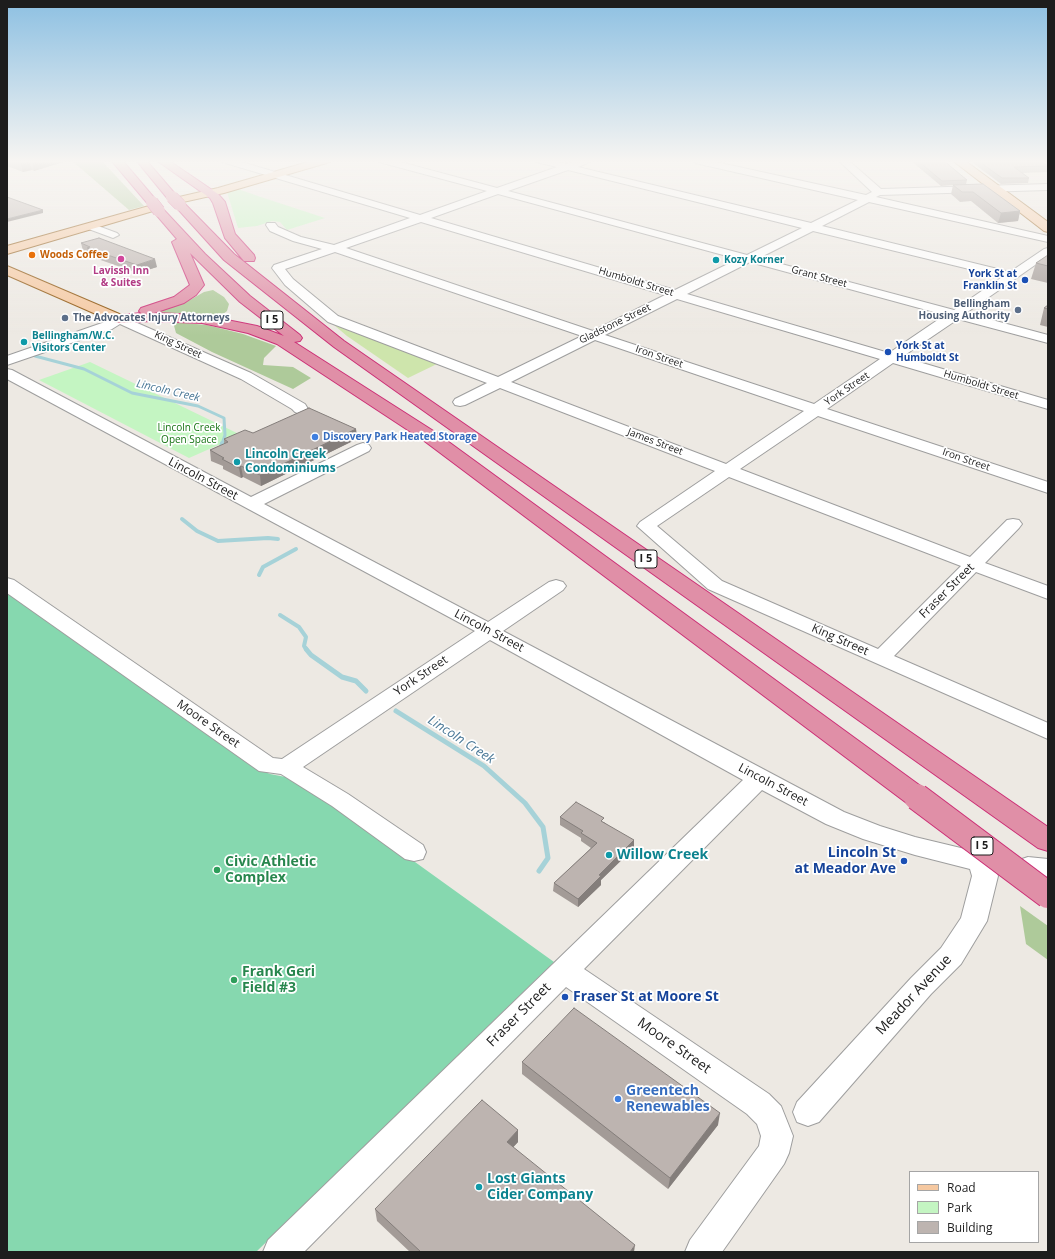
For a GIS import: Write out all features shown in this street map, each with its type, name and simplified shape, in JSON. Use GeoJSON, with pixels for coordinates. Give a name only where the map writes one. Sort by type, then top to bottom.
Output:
{"type":"FeatureCollection","features":[{"type":"Feature","properties":{"kind":"highway","name":"I 5"},"geometry":{"type":"LineString","coordinates":[[170,219],[172,226],[200,257],[245,299],[382,404],[430,436],[1048,895]]}},
{"type":"Feature","properties":{"kind":"highway","name":"I 5"},"geometry":{"type":"LineString","coordinates":[[184,219],[229,257],[346,349],[1048,841]]}},
{"type":"Feature","properties":{"kind":"highway"},"geometry":{"type":"LineString","coordinates":[[224,219],[229,235],[266,278],[302,314]]}},
{"type":"Feature","properties":{"kind":"highway"},"geometry":{"type":"LineString","coordinates":[[119,319],[172,303],[191,292],[196,285],[194,276],[172,226]]}},
{"type":"Feature","properties":{"kind":"highway"},"geometry":{"type":"LineString","coordinates":[[119,319],[150,317],[202,319],[252,329],[282,341],[382,404]]}},
{"type":"Feature","properties":{"kind":"main road"},"geometry":{"type":"LineString","coordinates":[[7,250],[115,219]]}},
{"type":"Feature","properties":{"kind":"main road"},"geometry":{"type":"LineString","coordinates":[[1036,219],[1048,228]]}},
{"type":"Feature","properties":{"kind":"main road"},"geometry":{"type":"LineString","coordinates":[[7,256],[24,245]]}},
{"type":"Feature","properties":{"kind":"main road","name":"King Street"},"geometry":{"type":"LineString","coordinates":[[8,270],[119,319]]}},
{"type":"Feature","properties":{"kind":"street"},"geometry":{"type":"LineString","coordinates":[[334,248],[418,219]]}},
{"type":"Feature","properties":{"kind":"street","name":"Humboldt Street"},"geometry":{"type":"LineString","coordinates":[[423,219],[1048,405]]}},
{"type":"Feature","properties":{"kind":"street","name":"Grant Street"},"geometry":{"type":"LineString","coordinates":[[602,219],[1048,339]]}},
{"type":"Feature","properties":{"kind":"street"},"geometry":{"type":"LineString","coordinates":[[778,219],[1012,276]]}},
{"type":"Feature","properties":{"kind":"street","name":"Gladstone Street"},"geometry":{"type":"LineString","coordinates":[[460,402],[828,219]]}},
{"type":"Feature","properties":{"kind":"street"},"geometry":{"type":"LineString","coordinates":[[966,219],[1048,239]]}},
{"type":"Feature","properties":{"kind":"street","name":"Iron Street"},"geometry":{"type":"LineString","coordinates":[[271,225],[274,229],[297,239],[334,248],[1048,488]]}},
{"type":"Feature","properties":{"kind":"street"},"geometry":{"type":"LineString","coordinates":[[90,226],[113,235]]}},
{"type":"Feature","properties":{"kind":"street","name":"James Street"},"geometry":{"type":"LineString","coordinates":[[334,248],[278,268],[289,282],[333,319],[1048,593]]}},
{"type":"Feature","properties":{"kind":"street","name":"York Street"},"geometry":{"type":"LineString","coordinates":[[646,526],[1048,251]]}},
{"type":"Feature","properties":{"kind":"street"},"geometry":{"type":"LineString","coordinates":[[7,361],[107,326],[119,319]]}},
{"type":"Feature","properties":{"kind":"street","name":"King Street"},"geometry":{"type":"LineString","coordinates":[[119,319],[246,376],[300,407],[300,409]]}},
{"type":"Feature","properties":{"kind":"street","name":"Lincoln Street"},"geometry":{"type":"LineString","coordinates":[[7,373],[835,818],[872,833],[915,846],[981,862]]}},
{"type":"Feature","properties":{"kind":"street"},"geometry":{"type":"LineString","coordinates":[[250,504],[363,448]]}},
{"type":"Feature","properties":{"kind":"street","name":"Fraser Street"},"geometry":{"type":"LineString","coordinates":[[881,658],[1013,524]]}},
{"type":"Feature","properties":{"kind":"street","name":"King Street"},"geometry":{"type":"LineString","coordinates":[[646,526],[715,584],[1048,732]]}},
{"type":"Feature","properties":{"kind":"street","name":"Moore Street"},"geometry":{"type":"LineString","coordinates":[[7,584],[267,765],[286,767],[340,800],[414,852]]}},
{"type":"Feature","properties":{"kind":"street","name":"York Street"},"geometry":{"type":"LineString","coordinates":[[286,767],[556,586]]}},
{"type":"Feature","properties":{"kind":"street","name":"Fraser Street"},"geometry":{"type":"LineString","coordinates":[[280,1252],[759,778]]}},
{"type":"Feature","properties":{"kind":"street","name":"Meador Avenue"},"geometry":{"type":"LineString","coordinates":[[808,1112],[921,986],[951,956],[974,921],[986,876],[981,862]]}},
{"type":"Feature","properties":{"kind":"street","name":"Moore Street"},"geometry":{"type":"LineString","coordinates":[[565,971],[758,1104],[770,1116],[777,1136],[773,1153],[702,1252]]}},
{"type":"Feature","properties":{"kind":"green space"},"geometry":{"type":"Polygon","coordinates":[[[235,219],[323,219],[287,230],[280,222],[272,221],[257,226],[238,228],[235,219]]]}},
{"type":"Feature","properties":{"kind":"green space"},"geometry":{"type":"Polygon","coordinates":[[[213,290],[224,297],[229,304],[227,311],[219,317],[155,313],[188,301],[204,292],[213,290]]]}},
{"type":"Feature","properties":{"kind":"green space"},"geometry":{"type":"Polygon","coordinates":[[[328,320],[439,363],[408,378],[347,336],[328,320]]]}},
{"type":"Feature","properties":{"kind":"green space"},"geometry":{"type":"Polygon","coordinates":[[[173,322],[207,325],[243,334],[276,346],[264,358],[263,365],[293,367],[311,378],[293,389],[212,352],[176,333],[173,322]]]}},
{"type":"Feature","properties":{"kind":"green space","name":"Lincoln Creek Open Space"},"geometry":{"type":"Polygon","coordinates":[[[90,362],[241,435],[189,458],[39,380],[90,362]]]}},
{"type":"Feature","properties":{"kind":"green space","name":"Civic Athletic Complex"},"geometry":{"type":"Polygon","coordinates":[[[7,592],[253,767],[270,774],[301,780],[554,962],[256,1252],[7,1252],[7,592]]]}},
{"type":"Feature","properties":{"kind":"green space"},"geometry":{"type":"Polygon","coordinates":[[[1020,906],[1048,926],[1048,960],[1026,944],[1020,906]]]}},
{"type":"Feature","properties":{"kind":"building"},"geometry":{"type":"Polygon","coordinates":[[[99,238],[155,259],[137,265],[87,248],[90,247],[81,243],[99,238]]]}},
{"type":"Feature","properties":{"kind":"building"},"geometry":{"type":"Polygon","coordinates":[[[1048,255],[1048,266],[1036,263],[1048,255]]]}},
{"type":"Feature","properties":{"kind":"building"},"geometry":{"type":"Polygon","coordinates":[[[309,408],[356,429],[260,475],[241,466],[239,468],[222,459],[224,458],[210,450],[228,442],[224,439],[245,430],[253,433],[309,408]]]}},
{"type":"Feature","properties":{"kind":"building","name":"Willow Creek"},"geometry":{"type":"Polygon","coordinates":[[[576,802],[604,818],[601,821],[634,840],[599,875],[601,876],[578,899],[554,883],[597,843],[581,833],[583,831],[560,817],[576,802]]]}},
{"type":"Feature","properties":{"kind":"building","name":"Greentech Renewables"},"geometry":{"type":"Polygon","coordinates":[[[574,1008],[720,1113],[670,1178],[522,1062],[574,1008]]]}},
{"type":"Feature","properties":{"kind":"building","name":"Lost Giants Cider Company"},"geometry":{"type":"Polygon","coordinates":[[[482,1100],[518,1130],[507,1142],[635,1245],[630,1252],[421,1252],[375,1209],[482,1100]]]}},
{"type":"Feature","properties":{"kind":"waterway","name":"Lincoln Creek"},"geometry":{"type":"LineString","coordinates":[[35,356],[84,369],[132,393],[198,406],[224,418],[225,435],[222,444]]}},
{"type":"Feature","properties":{"kind":"waterway","name":"Lincoln Creek"},"geometry":{"type":"LineString","coordinates":[[221,447],[222,443]]}},
{"type":"Feature","properties":{"kind":"waterway","name":"Lincoln Creek"},"geometry":{"type":"LineString","coordinates":[[182,519],[197,531],[218,541],[268,538],[278,539]]}},
{"type":"Feature","properties":{"kind":"waterway","name":"Lincoln Creek"},"geometry":{"type":"LineString","coordinates":[[259,575],[263,567],[296,549]]}},
{"type":"Feature","properties":{"kind":"waterway","name":"Lincoln Creek"},"geometry":{"type":"LineString","coordinates":[[280,615],[299,627],[306,637],[304,646],[307,650]]}},
{"type":"Feature","properties":{"kind":"waterway","name":"Lincoln Creek"},"geometry":{"type":"LineString","coordinates":[[306,649],[311,655],[342,677],[356,681],[366,691]]}},
{"type":"Feature","properties":{"kind":"waterway","name":"Lincoln Creek"},"geometry":{"type":"LineString","coordinates":[[396,711],[484,766],[525,803],[543,827],[548,858],[539,871]]}},
{"type":"Feature","properties":{"kind":"place","name":"Woods Coffee"},"geometry":{"type":"Point","coordinates":[32,255]}},
{"type":"Feature","properties":{"kind":"place","name":"Lavissh Inn & Suites"},"geometry":{"type":"Point","coordinates":[121,259]}},
{"type":"Feature","properties":{"kind":"place","name":"Kozy Korner"},"geometry":{"type":"Point","coordinates":[716,260]}},
{"type":"Feature","properties":{"kind":"place","name":"York St at Franklin St"},"geometry":{"type":"Point","coordinates":[1025,280]}},
{"type":"Feature","properties":{"kind":"place","name":"Bellingham Housing Authority"},"geometry":{"type":"Point","coordinates":[1018,310]}},
{"type":"Feature","properties":{"kind":"place","name":"The Advocates Injury Attorneys"},"geometry":{"type":"Point","coordinates":[65,318]}},
{"type":"Feature","properties":{"kind":"place","name":"Bellingham/W.C. Visitors Center"},"geometry":{"type":"Point","coordinates":[24,342]}},
{"type":"Feature","properties":{"kind":"place","name":"York St at Humboldt St"},"geometry":{"type":"Point","coordinates":[888,352]}},
{"type":"Feature","properties":{"kind":"place","name":"Discovery Park Heated Storage"},"geometry":{"type":"Point","coordinates":[315,437]}},
{"type":"Feature","properties":{"kind":"place","name":"Lincoln Creek Condominiums"},"geometry":{"type":"Point","coordinates":[237,462]}},
{"type":"Feature","properties":{"kind":"place","name":"Willow Creek"},"geometry":{"type":"Point","coordinates":[609,855]}},
{"type":"Feature","properties":{"kind":"place","name":"Lincoln St at Meador Ave"},"geometry":{"type":"Point","coordinates":[904,861]}},
{"type":"Feature","properties":{"kind":"place","name":"Civic Athletic Complex"},"geometry":{"type":"Point","coordinates":[217,870]}},
{"type":"Feature","properties":{"kind":"place","name":"Frank Geri Field #3"},"geometry":{"type":"Point","coordinates":[234,980]}},
{"type":"Feature","properties":{"kind":"place","name":"Fraser St at Moore St"},"geometry":{"type":"Point","coordinates":[565,997]}},
{"type":"Feature","properties":{"kind":"place","name":"Greentech Renewables"},"geometry":{"type":"Point","coordinates":[618,1099]}},
{"type":"Feature","properties":{"kind":"place","name":"Lost Giants Cider Company"},"geometry":{"type":"Point","coordinates":[479,1187]}}]}
